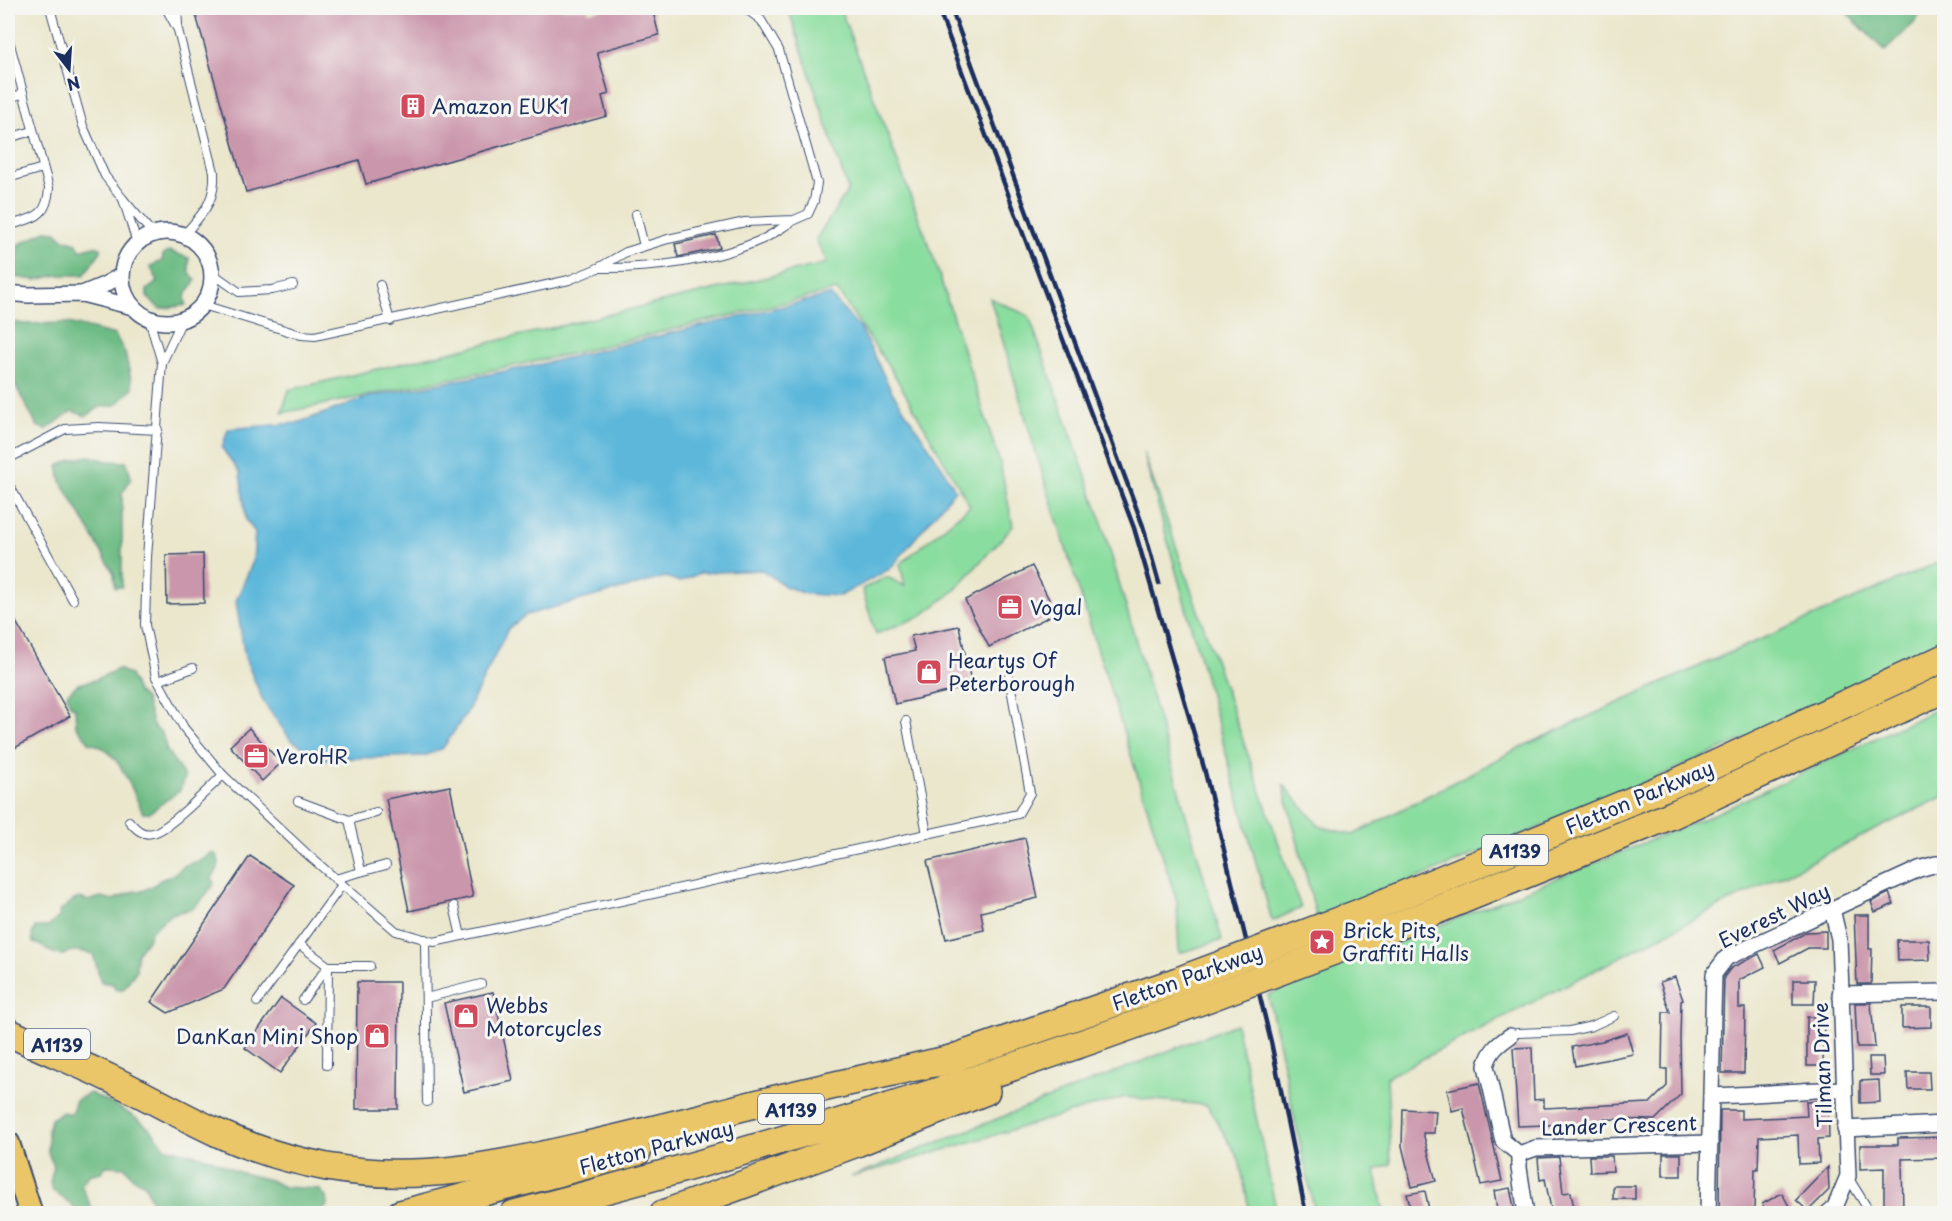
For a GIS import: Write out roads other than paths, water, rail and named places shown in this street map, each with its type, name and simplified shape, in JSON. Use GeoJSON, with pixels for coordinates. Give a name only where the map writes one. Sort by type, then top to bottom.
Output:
{"type":"FeatureCollection","features":[{"type":"Feature","properties":{"kind":"highway","name":"Fletton Parkway"},"geometry":{"type":"LineString","coordinates":[[514,1214],[744,1151],[966,1082],[1182,1008],[1760,745],[1944,658]]}},
{"type":"Feature","properties":{"kind":"highway","name":"Fletton Parkway"},"geometry":{"type":"LineString","coordinates":[[400,1214],[741,1124],[956,1058],[1175,982],[1358,928],[1672,815],[1944,689]]}},
{"type":"Feature","properties":{"kind":"highway","name":"A1139"},"geometry":{"type":"LineString","coordinates":[[8,1014],[105,1076]]}},
{"type":"Feature","properties":{"kind":"highway","name":"A1139"},"geometry":{"type":"LineString","coordinates":[[663,1214],[952,1106],[1132,1026]]}},
{"type":"Feature","properties":{"kind":"highway","name":"A1139"},"geometry":{"type":"LineString","coordinates":[[8,1032],[105,1076],[220,1134],[271,1153],[353,1171],[417,1174],[487,1167],[544,1156],[779,1097],[956,1058]]}},
{"type":"Feature","properties":{"kind":"main road"},"geometry":{"type":"LineString","coordinates":[[8,1143],[31,1214]]}},
{"type":"Feature","properties":{"kind":"street"},"geometry":{"type":"LineString","coordinates":[[8,293],[28,296],[82,294],[133,308],[149,319],[160,322],[182,320],[203,305],[212,285],[210,261],[204,250],[184,235],[163,232],[153,234],[137,243],[129,252],[122,275],[123,287],[133,308]]}},
{"type":"Feature","properties":{"kind":"street"},"geometry":{"type":"LineString","coordinates":[[82,294],[122,275]]}},
{"type":"Feature","properties":{"kind":"street","name":"Everest Way"},"geometry":{"type":"LineString","coordinates":[[1708,1214],[1714,974],[1726,958],[1919,869],[1944,864]]}},
{"type":"Feature","properties":{"kind":"street","name":"Tilman Drive"},"geometry":{"type":"LineString","coordinates":[[1827,1214],[1835,1207],[1848,1176],[1839,939],[1832,909]]}},
{"type":"Feature","properties":{"kind":"street"},"geometry":{"type":"LineString","coordinates":[[1840,994],[1944,992]]}},
{"type":"Feature","properties":{"kind":"street"},"geometry":{"type":"LineString","coordinates":[[1510,1036],[1489,1054],[1486,1066],[1503,1141],[1520,1154]]}},
{"type":"Feature","properties":{"kind":"street"},"geometry":{"type":"LineString","coordinates":[[1711,1096],[1843,1089]]}},
{"type":"Feature","properties":{"kind":"street"},"geometry":{"type":"LineString","coordinates":[[1845,1130],[1944,1124]]}},
{"type":"Feature","properties":{"kind":"street","name":"Lander Crescent"},"geometry":{"type":"LineString","coordinates":[[1526,1214],[1519,1168],[1520,1154],[1536,1148],[1710,1143]]}},
{"type":"Feature","properties":{"kind":"lane"},"geometry":{"type":"LineString","coordinates":[[50,8],[83,126],[105,176],[153,234]]}},
{"type":"Feature","properties":{"kind":"lane"},"geometry":{"type":"LineString","coordinates":[[166,8],[178,30]]}},
{"type":"Feature","properties":{"kind":"lane"},"geometry":{"type":"LineString","coordinates":[[177,8],[178,30],[214,172],[213,195],[184,235]]}},
{"type":"Feature","properties":{"kind":"lane"},"geometry":{"type":"LineString","coordinates":[[598,268],[666,266],[725,252],[765,238],[808,214],[814,201],[816,183],[779,50],[761,20],[745,8]]}},
{"type":"Feature","properties":{"kind":"lane"},"geometry":{"type":"LineString","coordinates":[[8,37],[9,51],[49,188],[48,204],[39,215],[8,226]]}},
{"type":"Feature","properties":{"kind":"lane"},"geometry":{"type":"LineString","coordinates":[[8,98],[23,94]]}},
{"type":"Feature","properties":{"kind":"lane"},"geometry":{"type":"LineString","coordinates":[[8,138],[33,131]]}},
{"type":"Feature","properties":{"kind":"lane"},"geometry":{"type":"LineString","coordinates":[[8,178],[43,168]]}},
{"type":"Feature","properties":{"kind":"lane"},"geometry":{"type":"LineString","coordinates":[[123,199],[137,243]]}},
{"type":"Feature","properties":{"kind":"lane"},"geometry":{"type":"LineString","coordinates":[[636,214],[644,246]]}},
{"type":"Feature","properties":{"kind":"lane"},"geometry":{"type":"LineString","coordinates":[[203,305],[301,334],[315,336],[569,280],[598,268],[626,252],[668,239],[745,222],[794,220]]}},
{"type":"Feature","properties":{"kind":"lane"},"geometry":{"type":"LineString","coordinates":[[212,273],[239,292],[258,292],[293,285]]}},
{"type":"Feature","properties":{"kind":"lane"},"geometry":{"type":"LineString","coordinates":[[380,285],[390,321]]}},
{"type":"Feature","properties":{"kind":"lane"},"geometry":{"type":"LineString","coordinates":[[149,319],[162,363],[147,557],[145,625],[158,681],[184,728],[223,775],[307,854],[396,931],[434,942],[1018,814],[1030,793],[1009,677]]}},
{"type":"Feature","properties":{"kind":"lane"},"geometry":{"type":"LineString","coordinates":[[162,363],[182,320]]}},
{"type":"Feature","properties":{"kind":"lane"},"geometry":{"type":"LineString","coordinates":[[8,459],[65,429],[99,427],[158,430]]}},
{"type":"Feature","properties":{"kind":"lane"},"geometry":{"type":"LineString","coordinates":[[8,483],[73,600]]}},
{"type":"Feature","properties":{"kind":"lane"},"geometry":{"type":"LineString","coordinates":[[158,681],[193,668]]}},
{"type":"Feature","properties":{"kind":"lane"},"geometry":{"type":"LineString","coordinates":[[906,721],[927,834]]}},
{"type":"Feature","properties":{"kind":"lane"},"geometry":{"type":"LineString","coordinates":[[129,821],[139,831],[151,834],[165,827],[223,775]]}},
{"type":"Feature","properties":{"kind":"lane"},"geometry":{"type":"LineString","coordinates":[[298,801],[349,820],[376,812]]}},
{"type":"Feature","properties":{"kind":"lane"},"geometry":{"type":"LineString","coordinates":[[349,820],[361,872]]}},
{"type":"Feature","properties":{"kind":"lane"},"geometry":{"type":"LineString","coordinates":[[335,879],[386,865]]}},
{"type":"Feature","properties":{"kind":"lane"},"geometry":{"type":"LineString","coordinates":[[257,1002],[342,885]]}},
{"type":"Feature","properties":{"kind":"lane"},"geometry":{"type":"LineString","coordinates":[[454,906],[461,936]]}},
{"type":"Feature","properties":{"kind":"lane"},"geometry":{"type":"LineString","coordinates":[[425,939],[427,1102]]}},
{"type":"Feature","properties":{"kind":"lane"},"geometry":{"type":"LineString","coordinates":[[299,944],[328,966],[370,966]]}},
{"type":"Feature","properties":{"kind":"lane"},"geometry":{"type":"LineString","coordinates":[[303,1000],[328,966]]}},
{"type":"Feature","properties":{"kind":"lane"},"geometry":{"type":"LineString","coordinates":[[327,1065],[328,966]]}},
{"type":"Feature","properties":{"kind":"lane"},"geometry":{"type":"LineString","coordinates":[[426,998],[481,984]]}},
{"type":"Feature","properties":{"kind":"lane"},"geometry":{"type":"LineString","coordinates":[[1510,1036],[1517,1033],[1579,1029],[1614,1016]]}},
{"type":"Feature","properties":{"kind":"lane"},"geometry":{"type":"LineString","coordinates":[[1848,1176],[1871,1214]]}},
{"type":"Feature","properties":{"kind":"water"},"geometry":{"type":"Polygon","coordinates":[[[830,295],[861,329],[891,390],[955,490],[890,569],[840,596],[805,594],[785,586],[762,570],[700,573],[680,582],[666,577],[526,615],[508,629],[467,712],[443,748],[424,756],[323,759],[291,740],[264,703],[245,658],[236,601],[253,561],[255,532],[246,520],[240,473],[222,448],[228,429],[297,423],[369,397],[537,365],[830,295]]]}},
{"type":"Feature","properties":{"kind":"railway"},"geometry":{"type":"LineString","coordinates":[[938,8],[1134,528],[1204,768],[1271,1042],[1306,1214]]}},
{"type":"Feature","properties":{"kind":"railway"},"geometry":{"type":"LineString","coordinates":[[951,8],[1143,526],[1159,583]]}},
{"type":"Feature","properties":{"kind":"place","name":"Amazon EUK1"},"geometry":{"type":"Point","coordinates":[413,106]}},
{"type":"Feature","properties":{"kind":"place","name":"Vogal"},"geometry":{"type":"Point","coordinates":[1010,607]}},
{"type":"Feature","properties":{"kind":"place","name":"Heartys Of Peterborough"},"geometry":{"type":"Point","coordinates":[929,672]}},
{"type":"Feature","properties":{"kind":"place","name":"VeroHR"},"geometry":{"type":"Point","coordinates":[256,756]}},
{"type":"Feature","properties":{"kind":"place","name":"Brick Pits, Graffiti Halls"},"geometry":{"type":"Point","coordinates":[1322,942]}},
{"type":"Feature","properties":{"kind":"place","name":"Webbs Motorcycles"},"geometry":{"type":"Point","coordinates":[466,1016]}},
{"type":"Feature","properties":{"kind":"place","name":"DanKan Mini Shop"},"geometry":{"type":"Point","coordinates":[377,1036]}}]}
